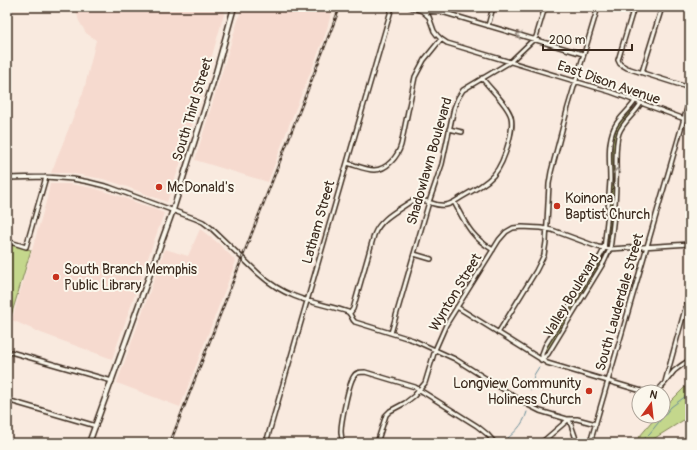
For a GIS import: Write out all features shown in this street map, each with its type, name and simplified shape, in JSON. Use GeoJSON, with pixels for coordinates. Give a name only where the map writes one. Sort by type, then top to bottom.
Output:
{"type":"FeatureCollection","features":[{"type":"Feature","properties":{"kind":"main road","name":"South Third Street"},"geometry":{"type":"LineString","coordinates":[[89,443],[173,210],[215,76],[234,7]]}},
{"type":"Feature","properties":{"kind":"street","name":"Latham Street"},"geometry":{"type":"LineString","coordinates":[[266,443],[392,7]]}},
{"type":"Feature","properties":{"kind":"street"},"geometry":{"type":"LineString","coordinates":[[410,7],[422,11],[442,12],[583,54]]}},
{"type":"Feature","properties":{"kind":"street"},"geometry":{"type":"LineString","coordinates":[[442,12],[443,7]]}},
{"type":"Feature","properties":{"kind":"street"},"geometry":{"type":"LineString","coordinates":[[488,26],[494,7]]}},
{"type":"Feature","properties":{"kind":"street","name":"Shadowlawn Boulevard"},"geometry":{"type":"LineString","coordinates":[[391,333],[429,202],[442,164],[454,108],[459,95],[468,87],[510,62],[536,37],[545,7]]}},
{"type":"Feature","properties":{"kind":"street"},"geometry":{"type":"LineString","coordinates":[[498,332],[539,266],[545,250],[550,177],[575,81],[598,7]]}},
{"type":"Feature","properties":{"kind":"street"},"geometry":{"type":"LineString","coordinates":[[634,7],[619,55],[619,63],[624,67],[690,88]]}},
{"type":"Feature","properties":{"kind":"street"},"geometry":{"type":"LineString","coordinates":[[642,72],[662,7]]}},
{"type":"Feature","properties":{"kind":"street"},"geometry":{"type":"LineString","coordinates":[[347,163],[376,170],[395,158],[400,150],[415,77],[424,60],[441,39],[434,31],[429,17],[422,11]]}},
{"type":"Feature","properties":{"kind":"street","name":"East Dison Avenue"},"geometry":{"type":"LineString","coordinates":[[441,39],[447,43],[611,92],[690,121]]}},
{"type":"Feature","properties":{"kind":"street"},"geometry":{"type":"LineString","coordinates":[[350,313],[353,309],[373,238],[378,226],[412,201],[418,200],[443,206],[454,202],[484,184],[500,167],[512,131],[512,123],[509,112],[482,78]]}},
{"type":"Feature","properties":{"kind":"street","name":"South Lauderdale Street"},"geometry":{"type":"LineString","coordinates":[[590,443],[690,98]]}},
{"type":"Feature","properties":{"kind":"street","name":"Valley Boulevard"},"geometry":{"type":"LineString","coordinates":[[542,359],[545,346],[604,249],[610,182],[611,138],[614,128],[632,107],[635,101]]}},
{"type":"Feature","properties":{"kind":"street","name":"Valley Boulevard"},"geometry":{"type":"LineString","coordinates":[[542,359],[548,354],[610,250],[616,186],[618,138],[621,129],[641,103]]}},
{"type":"Feature","properties":{"kind":"street"},"geometry":{"type":"LineString","coordinates":[[449,129],[462,132]]}},
{"type":"Feature","properties":{"kind":"street"},"geometry":{"type":"LineString","coordinates":[[7,241],[26,247],[46,177]]}},
{"type":"Feature","properties":{"kind":"street"},"geometry":{"type":"LineString","coordinates":[[7,178],[46,177],[89,182],[199,220],[211,228],[272,285],[294,296],[346,311],[350,313],[355,322],[413,340],[455,359],[528,405],[569,420],[577,419],[596,424]]}},
{"type":"Feature","properties":{"kind":"street"},"geometry":{"type":"LineString","coordinates":[[454,202],[472,233],[493,250]]}},
{"type":"Feature","properties":{"kind":"street","name":"Wynton Street"},"geometry":{"type":"LineString","coordinates":[[377,443],[386,415],[393,408],[405,403],[414,396],[425,383],[435,350],[447,324],[501,237],[511,229],[522,227],[547,229],[610,250],[690,244]]}},
{"type":"Feature","properties":{"kind":"street"},"geometry":{"type":"LineString","coordinates":[[414,254],[431,259]]}},
{"type":"Feature","properties":{"kind":"street"},"geometry":{"type":"LineString","coordinates":[[664,382],[690,291]]}},
{"type":"Feature","properties":{"kind":"street"},"geometry":{"type":"LineString","coordinates":[[457,307],[554,365],[631,388]]}},
{"type":"Feature","properties":{"kind":"street"},"geometry":{"type":"LineString","coordinates":[[7,351],[112,381]]}},
{"type":"Feature","properties":{"kind":"street"},"geometry":{"type":"LineString","coordinates":[[664,382],[683,363],[690,360]]}},
{"type":"Feature","properties":{"kind":"street"},"geometry":{"type":"LineString","coordinates":[[343,443],[341,421],[351,382],[354,375],[359,372],[365,372],[415,387],[478,426],[495,443]]}},
{"type":"Feature","properties":{"kind":"street"},"geometry":{"type":"LineString","coordinates":[[7,400],[96,426]]}},
{"type":"Feature","properties":{"kind":"street"},"geometry":{"type":"LineString","coordinates":[[541,443],[569,420]]}},
{"type":"Feature","properties":{"kind":"street"},"geometry":{"type":"LineString","coordinates":[[569,420],[576,443]]}},
{"type":"Feature","properties":{"kind":"shaded area"},"geometry":{"type":"Polygon","coordinates":[[[75,7],[226,7],[185,150],[167,202],[103,179],[69,173],[51,173],[84,90],[96,40],[86,33],[79,21],[75,7]]]}},
{"type":"Feature","properties":{"kind":"shaded area"},"geometry":{"type":"Polygon","coordinates":[[[242,7],[333,7],[325,35],[268,182],[195,160],[242,7]]]}},
{"type":"Feature","properties":{"kind":"shaded area"},"geometry":{"type":"Polygon","coordinates":[[[50,184],[70,184],[93,188],[164,213],[112,359],[41,333],[12,320],[50,184]]]}},
{"type":"Feature","properties":{"kind":"shaded area"},"geometry":{"type":"Polygon","coordinates":[[[200,229],[218,243],[236,261],[180,407],[117,383],[165,249],[188,256],[200,229]]]}},
{"type":"Feature","properties":{"kind":"green space"},"geometry":{"type":"Polygon","coordinates":[[[633,108],[634,111],[618,131],[610,241],[607,242],[613,137],[618,124],[633,108]]]}},
{"type":"Feature","properties":{"kind":"green space"},"geometry":{"type":"Polygon","coordinates":[[[7,244],[31,250],[7,329],[7,244]]]}},
{"type":"Feature","properties":{"kind":"green space"},"geometry":{"type":"Polygon","coordinates":[[[602,256],[605,258],[545,354],[544,351],[602,256]]]}},
{"type":"Feature","properties":{"kind":"green space"},"geometry":{"type":"Polygon","coordinates":[[[690,382],[690,416],[647,443],[634,443],[650,424],[671,424],[671,401],[690,382]]]}},
{"type":"Feature","properties":{"kind":"waterway"},"geometry":{"type":"LineString","coordinates":[[531,390],[534,375],[539,367]]}},
{"type":"Feature","properties":{"kind":"waterway"},"geometry":{"type":"LineString","coordinates":[[640,443],[671,407],[690,393]]}},
{"type":"Feature","properties":{"kind":"waterway"},"geometry":{"type":"LineString","coordinates":[[502,443],[520,426],[527,412]]}},
{"type":"Feature","properties":{"kind":"railway"},"geometry":{"type":"LineString","coordinates":[[170,443],[340,7]]}},
{"type":"Feature","properties":{"kind":"place","name":"McDonald's"},"geometry":{"type":"Point","coordinates":[159,187]}},
{"type":"Feature","properties":{"kind":"place","name":"Koinona Baptist Church"},"geometry":{"type":"Point","coordinates":[557,206]}},
{"type":"Feature","properties":{"kind":"place","name":"South Branch Memphis Public Library"},"geometry":{"type":"Point","coordinates":[56,277]}},
{"type":"Feature","properties":{"kind":"place","name":"Longview Community Holiness Church"},"geometry":{"type":"Point","coordinates":[589,391]}}]}
